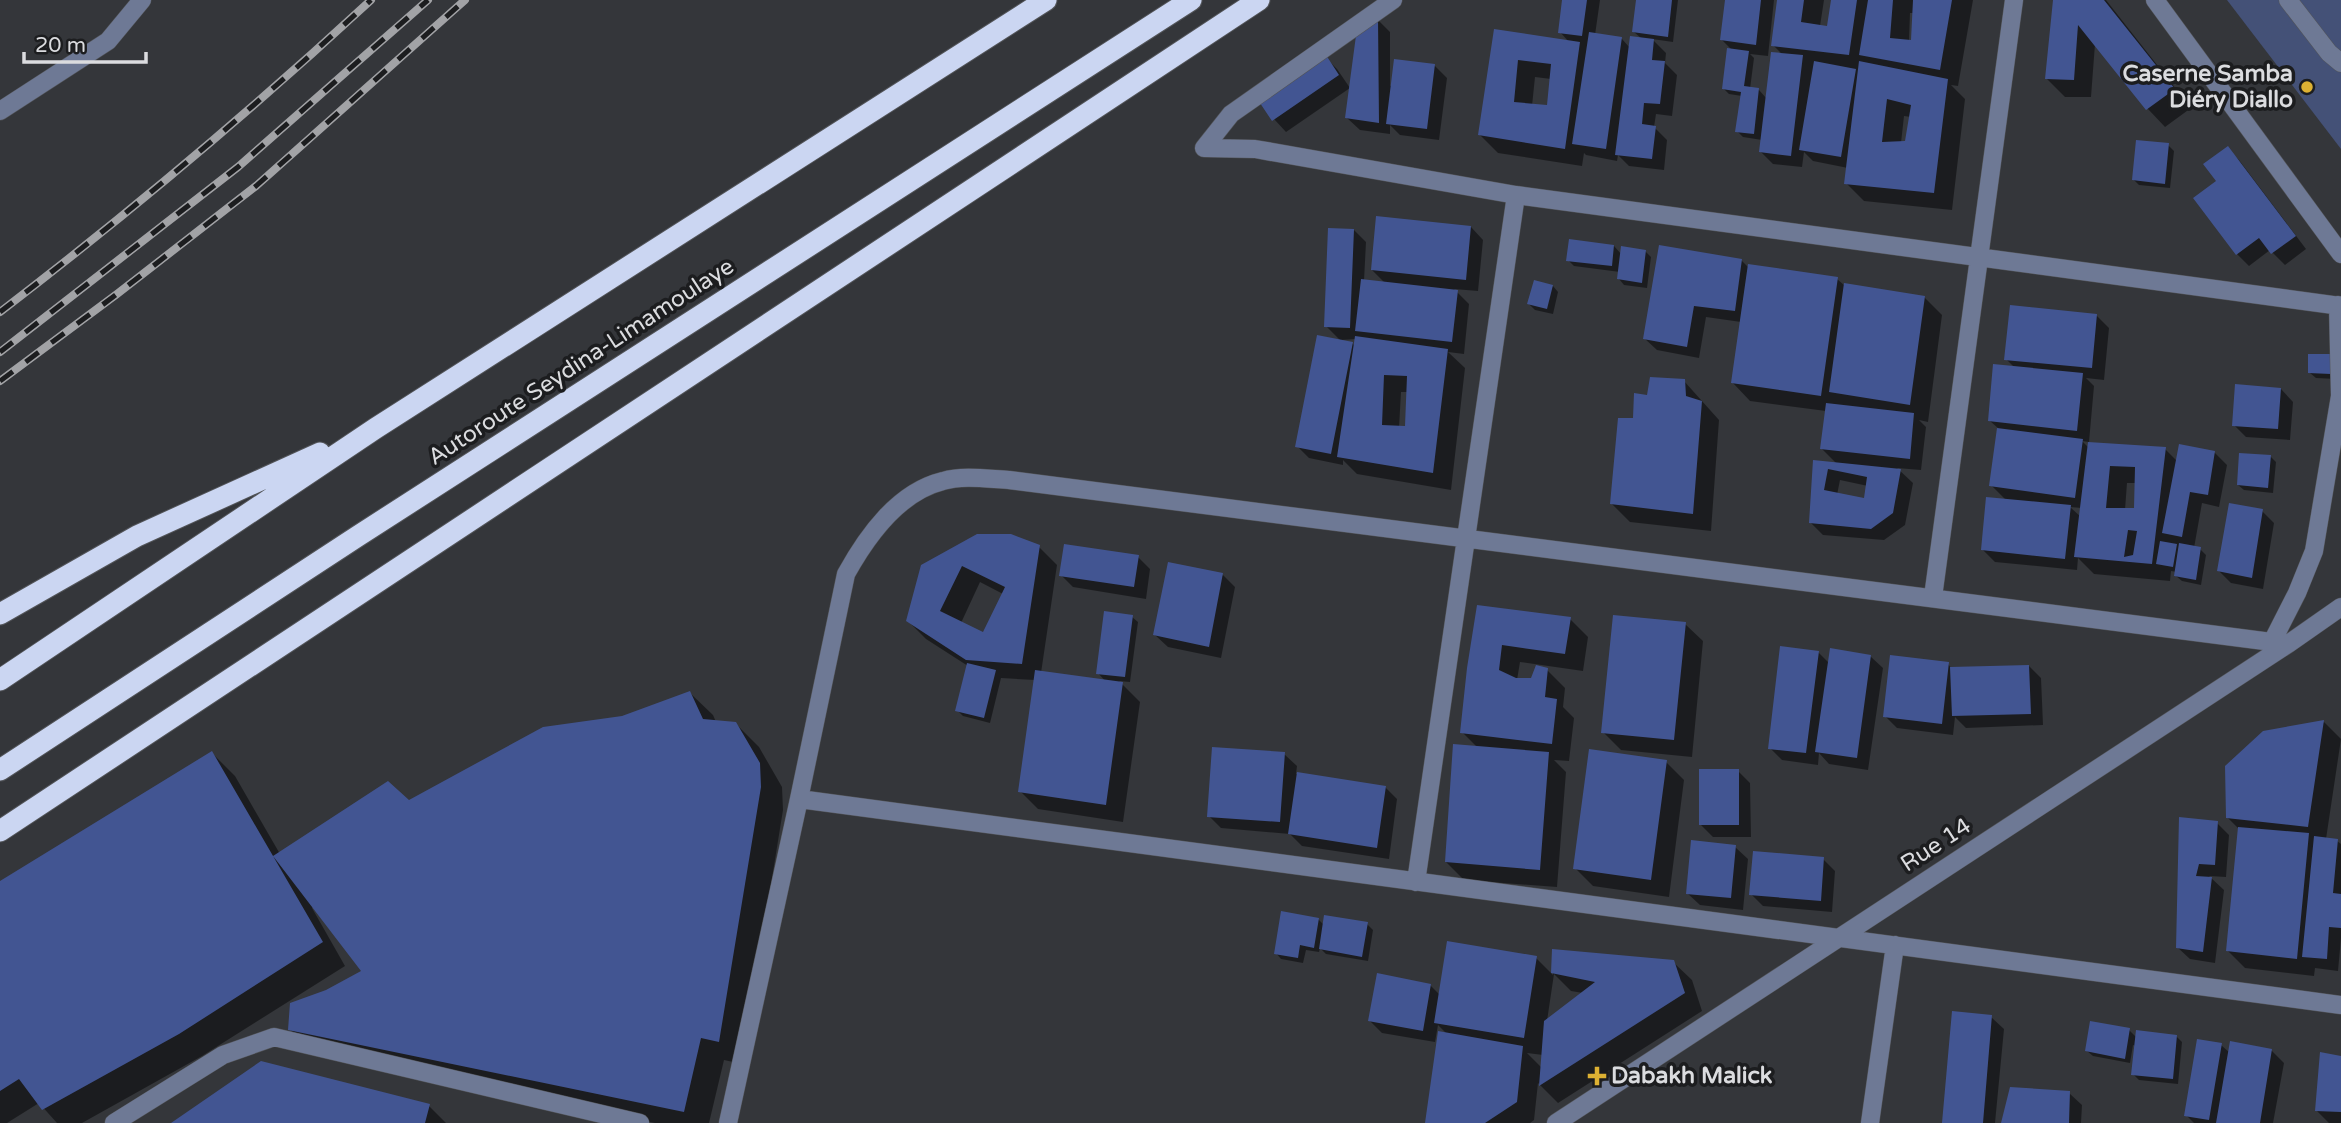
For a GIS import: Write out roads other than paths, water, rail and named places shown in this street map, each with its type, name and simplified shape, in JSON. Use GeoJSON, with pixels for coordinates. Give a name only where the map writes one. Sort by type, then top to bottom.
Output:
{"type":"FeatureCollection","features":[{"type":"Feature","properties":{"kind":"highway"},"geometry":{"type":"LineString","coordinates":[[0,680],[376,428],[1046,0]]}},
{"type":"Feature","properties":{"kind":"highway","name":"Autoroute Seydina-Limamoulaye"},"geometry":{"type":"LineString","coordinates":[[0,770],[1191,0]]}},
{"type":"Feature","properties":{"kind":"highway"},"geometry":{"type":"LineString","coordinates":[[0,831],[1259,0]]}},
{"type":"Feature","properties":{"kind":"highway"},"geometry":{"type":"LineString","coordinates":[[0,614],[136,536],[376,428]]}},
{"type":"Feature","properties":{"kind":"street"},"geometry":{"type":"LineString","coordinates":[[0,111],[108,41],[142,0]]}},
{"type":"Feature","properties":{"kind":"street"},"geometry":{"type":"LineString","coordinates":[[728,1123],[846,574],[860,548],[882,522],[910,495],[943,480],[1009,480],[2280,643],[2314,551],[2340,396],[2339,306],[1516,195],[1255,149],[1204,148],[1231,114],[1393,0]]}},
{"type":"Feature","properties":{"kind":"street"},"geometry":{"type":"LineString","coordinates":[[1933,597],[2014,0]]}},
{"type":"Feature","properties":{"kind":"street"},"geometry":{"type":"LineString","coordinates":[[2154,0],[2341,254]]}},
{"type":"Feature","properties":{"kind":"street"},"geometry":{"type":"LineString","coordinates":[[2288,0],[2329,53],[2341,63]]}},
{"type":"Feature","properties":{"kind":"street"},"geometry":{"type":"LineString","coordinates":[[1416,882],[1516,195]]}},
{"type":"Feature","properties":{"kind":"street","name":"Rue 14"},"geometry":{"type":"LineString","coordinates":[[1556,1123],[1839,938],[2280,643],[2333,619],[2341,607]]}},
{"type":"Feature","properties":{"kind":"street"},"geometry":{"type":"LineString","coordinates":[[799,799],[2341,1005]]}},
{"type":"Feature","properties":{"kind":"street"},"geometry":{"type":"LineString","coordinates":[[1870,1123],[1895,945]]}},
{"type":"Feature","properties":{"kind":"street"},"geometry":{"type":"LineString","coordinates":[[114,1123],[223,1055],[274,1037],[640,1123]]}},
{"type":"Feature","properties":{"kind":"railway"},"geometry":{"type":"LineString","coordinates":[[0,312],[189,160],[371,0]]}},
{"type":"Feature","properties":{"kind":"railway"},"geometry":{"type":"LineString","coordinates":[[0,352],[238,167],[428,0]]}},
{"type":"Feature","properties":{"kind":"railway"},"geometry":{"type":"LineString","coordinates":[[0,381],[256,186],[465,0]]}},
{"type":"Feature","properties":{"kind":"place","name":"Caserne Samba Diéry Diallo"},"geometry":{"type":"Point","coordinates":[2307,87]}},
{"type":"Feature","properties":{"kind":"place","name":"Dabakh Malick"},"geometry":{"type":"Point","coordinates":[1597,1076]}}]}
